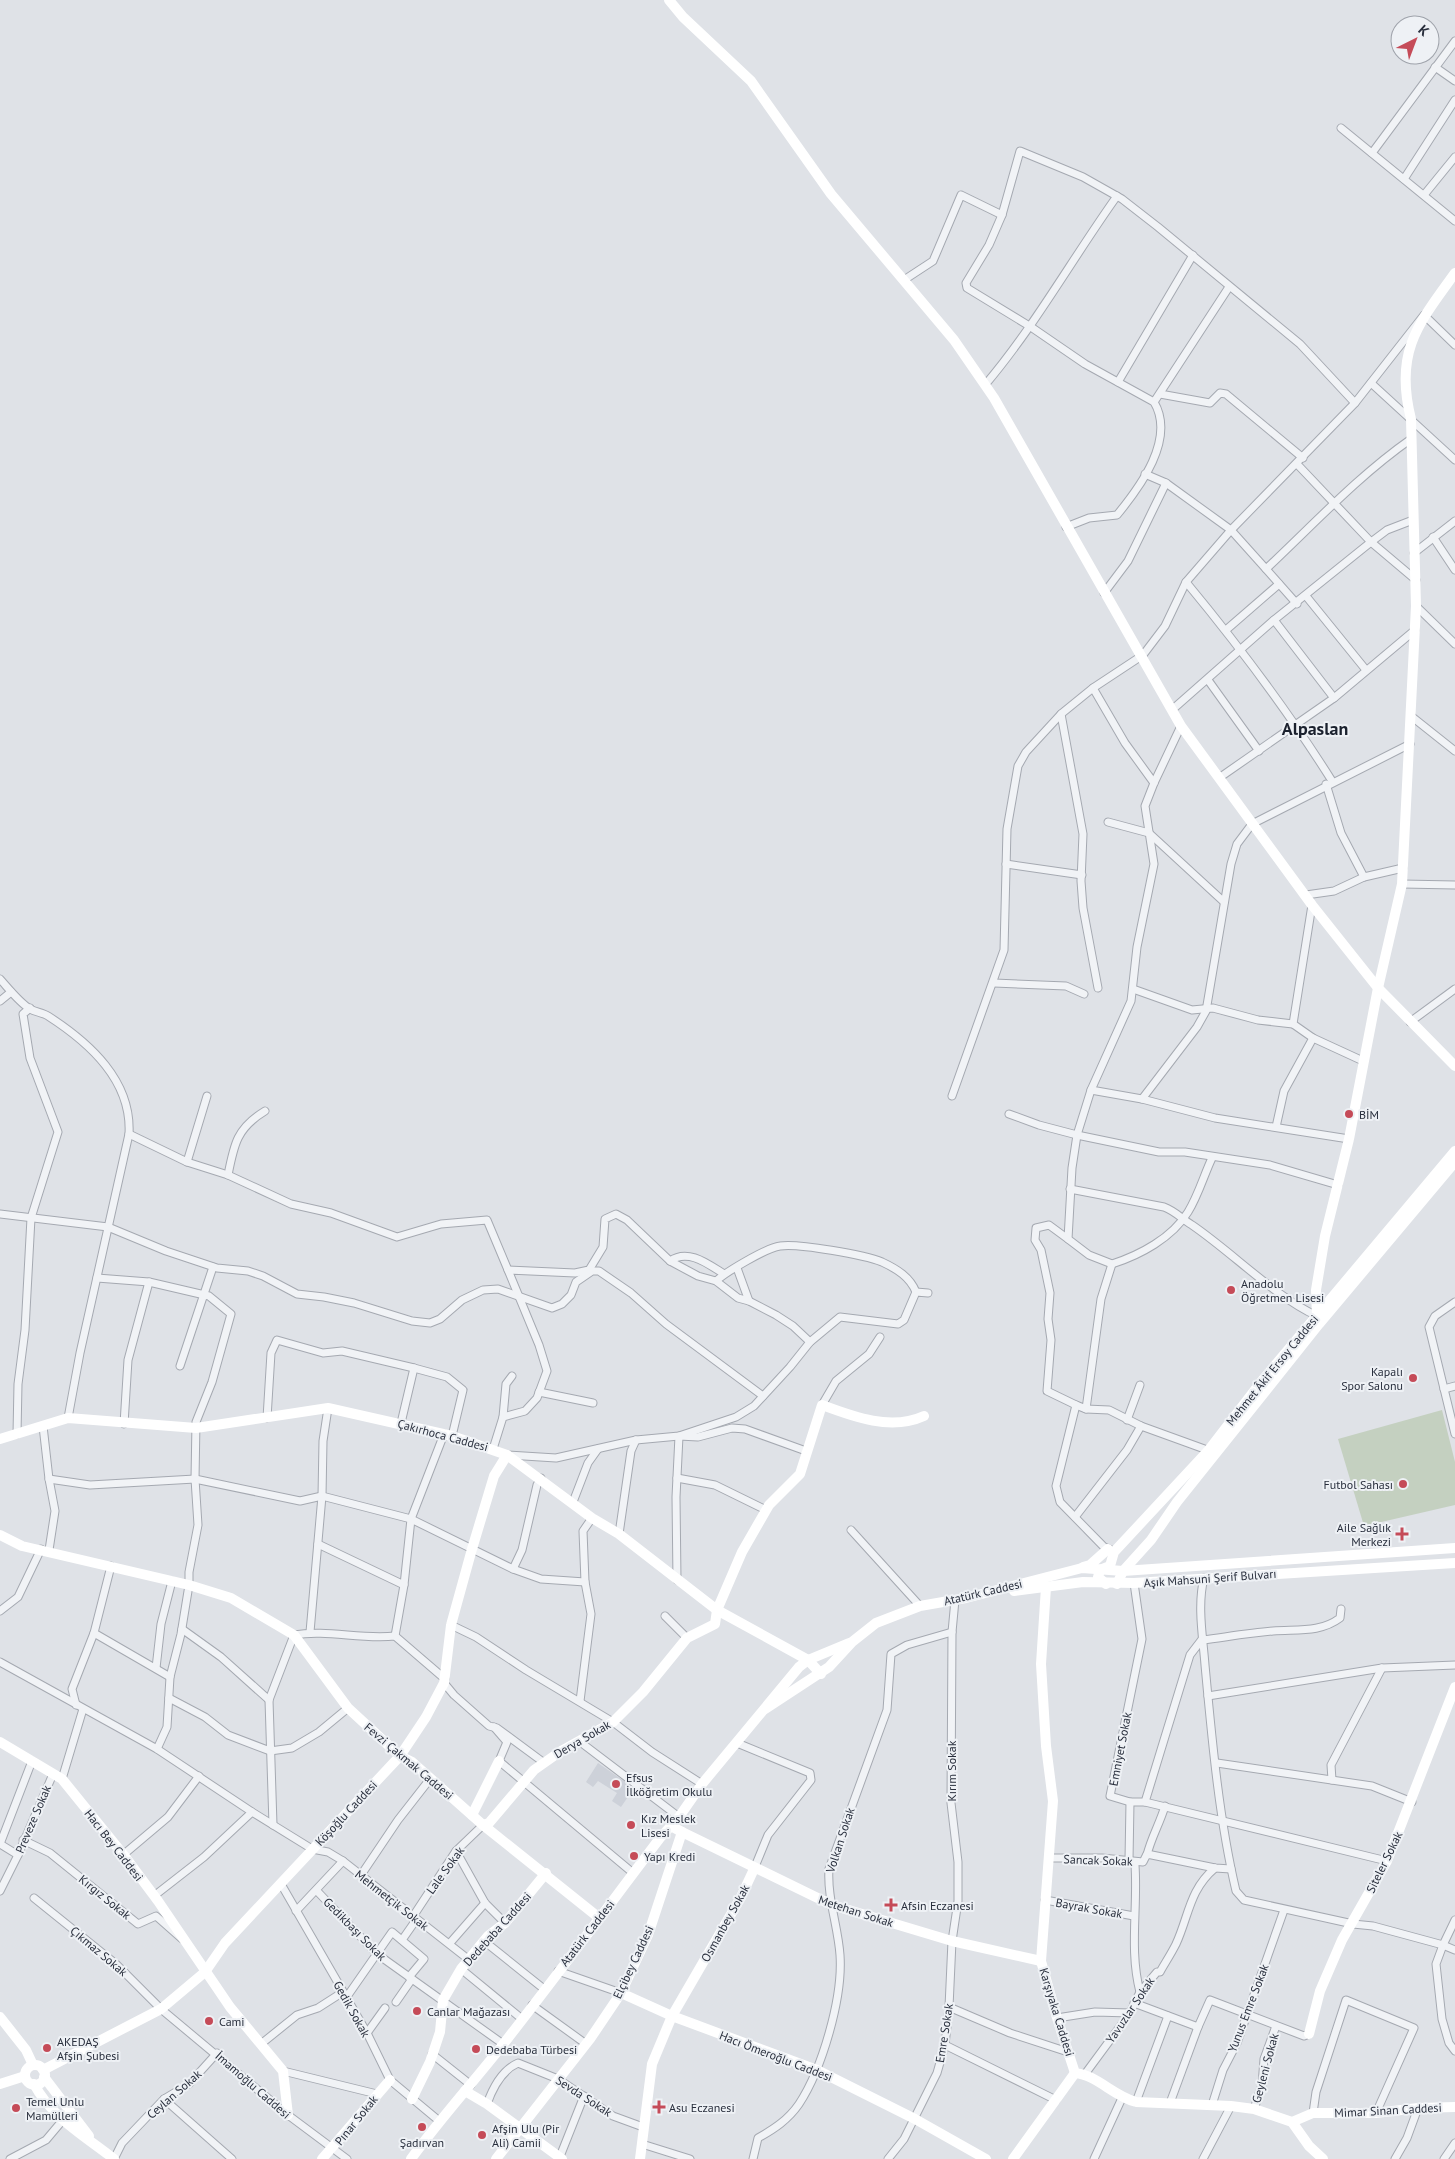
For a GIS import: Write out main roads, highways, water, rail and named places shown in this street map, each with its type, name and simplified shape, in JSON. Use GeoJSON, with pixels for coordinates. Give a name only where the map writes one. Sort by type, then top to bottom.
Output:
{"type":"FeatureCollection","features":[{"type":"Feature","properties":{"kind":"place","name":"BİM"},"geometry":{"type":"Point","coordinates":[1349,1114]}},
{"type":"Feature","properties":{"kind":"place","name":"Anadolu Öğretmen Lisesi"},"geometry":{"type":"Point","coordinates":[1231,1290]}},
{"type":"Feature","properties":{"kind":"place","name":"Kapalı Spor Salonu"},"geometry":{"type":"Point","coordinates":[1413,1378]}},
{"type":"Feature","properties":{"kind":"place","name":"Futbol Sahası"},"geometry":{"type":"Point","coordinates":[1403,1484]}},
{"type":"Feature","properties":{"kind":"place","name":"Aile Sağlık Merkezi"},"geometry":{"type":"Point","coordinates":[1402,1534]}},
{"type":"Feature","properties":{"kind":"place","name":"Efsus İlköğretim Okulu"},"geometry":{"type":"Point","coordinates":[616,1784]}},
{"type":"Feature","properties":{"kind":"place","name":"Kız Meslek Lisesi"},"geometry":{"type":"Point","coordinates":[631,1825]}},
{"type":"Feature","properties":{"kind":"place","name":"Yapı Kredi"},"geometry":{"type":"Point","coordinates":[634,1856]}},
{"type":"Feature","properties":{"kind":"place","name":"Afsin Eczanesi"},"geometry":{"type":"Point","coordinates":[891,1905]}},
{"type":"Feature","properties":{"kind":"place","name":"Canlar Mağazası"},"geometry":{"type":"Point","coordinates":[417,2011]}},
{"type":"Feature","properties":{"kind":"place","name":"Cami"},"geometry":{"type":"Point","coordinates":[209,2021]}},
{"type":"Feature","properties":{"kind":"place","name":"AKEDAŞ Afşin Şubesi"},"geometry":{"type":"Point","coordinates":[47,2048]}},
{"type":"Feature","properties":{"kind":"place","name":"Dedebaba Türbesi"},"geometry":{"type":"Point","coordinates":[476,2049]}},
{"type":"Feature","properties":{"kind":"place","name":"Asu Eczanesi"},"geometry":{"type":"Point","coordinates":[659,2107]}},
{"type":"Feature","properties":{"kind":"place","name":"Temel Unlu Mamülleri"},"geometry":{"type":"Point","coordinates":[16,2108]}},
{"type":"Feature","properties":{"kind":"place","name":"Şadırvan"},"geometry":{"type":"Point","coordinates":[422,2127]}},
{"type":"Feature","properties":{"kind":"place","name":"Afşin Ulu (Pir Ali) Camii"},"geometry":{"type":"Point","coordinates":[482,2135]}},
{"type":"Feature","properties":{"kind":"district","name":"Alpaslan"},"geometry":{"type":"Point","coordinates":[1315,728]}}]}
